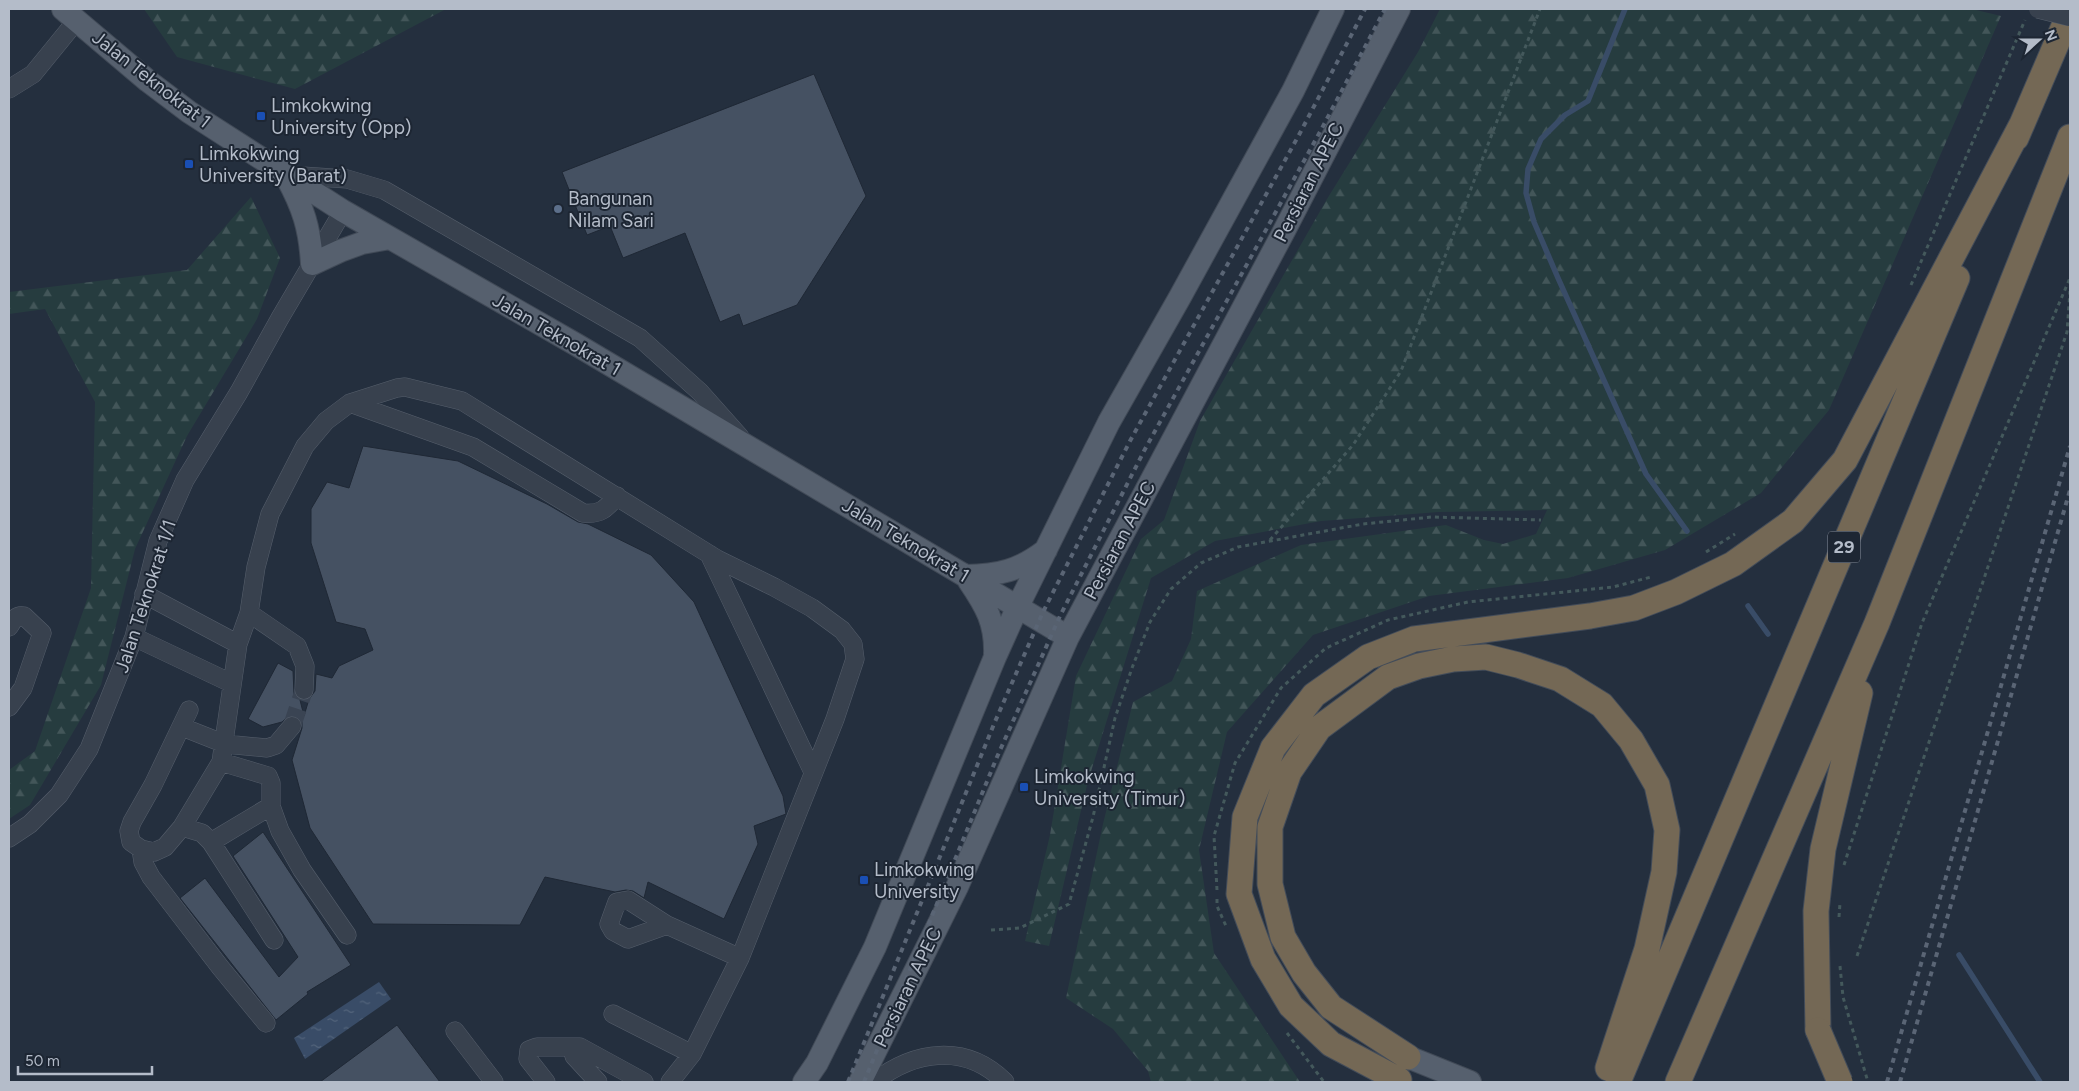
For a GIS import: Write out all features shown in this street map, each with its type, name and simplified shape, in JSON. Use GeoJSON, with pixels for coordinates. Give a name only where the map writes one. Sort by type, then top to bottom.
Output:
{"type":"FeatureCollection","features":[{"type":"Feature","properties":{"kind":"highway","name":"29"},"geometry":{"type":"LineString","coordinates":[[1618,1082],[2070,12]]}},
{"type":"Feature","properties":{"kind":"highway"},"geometry":{"type":"LineString","coordinates":[[1402,1081],[1331,1044],[1291,1006],[1263,959],[1239,894],[1245,817],[1273,748],[1314,695],[1368,657],[1414,639],[1590,616],[1634,608],[1676,592],[1733,564],[1793,521],[1845,460],[2023,122]]}},
{"type":"Feature","properties":{"kind":"highway"},"geometry":{"type":"LineString","coordinates":[[1678,1082],[1877,623],[2070,137]]}},
{"type":"Feature","properties":{"kind":"highway"},"geometry":{"type":"LineString","coordinates":[[1840,1082],[1818,1030],[1816,911],[1824,849],[1835,792],[1877,623]]}},
{"type":"Feature","properties":{"kind":"highway"},"geometry":{"type":"LineString","coordinates":[[1408,1056],[1331,1006],[1304,973],[1283,937],[1270,884],[1270,827],[1289,772],[1318,728],[1388,677],[1420,666],[1453,659],[1486,657],[1518,665],[1560,680],[1602,705],[1631,740],[1657,785],[1667,830],[1664,872],[1648,949],[1604,1082]]}},
{"type":"Feature","properties":{"kind":"main road"},"geometry":{"type":"LineString","coordinates":[[804,1082],[816,1063],[875,947],[1018,606],[1109,422],[1180,297],[1288,99],[1333,9]]}},
{"type":"Feature","properties":{"kind":"main road","name":"Persiaran APEC"},"geometry":{"type":"LineString","coordinates":[[860,1082],[956,887],[1068,637],[1278,242],[1399,9]]}},
{"type":"Feature","properties":{"kind":"main road","name":"Jalan Teknokrat 1"},"geometry":{"type":"LineString","coordinates":[[70,14],[148,81],[189,112],[285,175],[343,211],[577,345],[1068,637]]}},
{"type":"Feature","properties":{"kind":"main road"},"geometry":{"type":"LineString","coordinates":[[285,175],[298,198],[308,225],[312,264],[340,250],[362,243],[390,238]]}},
{"type":"Feature","properties":{"kind":"main road"},"geometry":{"type":"LineString","coordinates":[[965,576],[986,576],[1008,571],[1028,564],[1048,548]]}},
{"type":"Feature","properties":{"kind":"main road"},"geometry":{"type":"LineString","coordinates":[[965,576],[984,602],[993,622],[996,640],[995,657]]}},
{"type":"Feature","properties":{"kind":"main road"},"geometry":{"type":"LineString","coordinates":[[1408,1056],[1470,1082]]}},
{"type":"Feature","properties":{"kind":"street"},"geometry":{"type":"LineString","coordinates":[[2032,12],[2070,16]]}},
{"type":"Feature","properties":{"kind":"street"},"geometry":{"type":"LineString","coordinates":[[9,89],[33,74],[70,14]]}},
{"type":"Feature","properties":{"kind":"street"},"geometry":{"type":"LineString","coordinates":[[285,175],[347,179],[384,190],[640,338],[700,392],[748,446]]}},
{"type":"Feature","properties":{"kind":"street","name":"Jalan Teknokrat 1/1"},"geometry":{"type":"LineString","coordinates":[[9,838],[30,824],[59,795],[89,749],[134,636],[158,541],[185,480],[239,392],[343,211]]}},
{"type":"Feature","properties":{"kind":"street"},"geometry":{"type":"LineString","coordinates":[[189,710],[153,785],[132,822],[129,831],[131,842],[141,849],[154,852],[160,850],[182,827],[221,762],[238,644],[249,614],[256,567],[270,514],[305,446],[326,421],[350,403],[405,387],[462,401],[709,554],[812,608],[842,630],[853,644],[855,659],[835,719],[740,958],[692,1054],[670,1082]]}},
{"type":"Feature","properties":{"kind":"street"},"geometry":{"type":"LineString","coordinates":[[350,403],[473,447],[583,514],[595,514],[605,510],[616,496]]}},
{"type":"Feature","properties":{"kind":"street"},"geometry":{"type":"LineString","coordinates":[[709,554],[813,772]]}},
{"type":"Feature","properties":{"kind":"street"},"geometry":{"type":"LineString","coordinates":[[144,594],[238,644]]}},
{"type":"Feature","properties":{"kind":"street"},"geometry":{"type":"LineString","coordinates":[[249,614],[297,646],[305,666],[304,690]]}},
{"type":"Feature","properties":{"kind":"street"},"geometry":{"type":"LineString","coordinates":[[9,627],[17,616],[21,615],[42,633],[23,688],[9,707]]}},
{"type":"Feature","properties":{"kind":"street"},"geometry":{"type":"LineString","coordinates":[[134,636],[232,683]]}},
{"type":"Feature","properties":{"kind":"street"},"geometry":{"type":"LineString","coordinates":[[182,726],[225,744],[267,748],[276,745],[292,726]]}},
{"type":"Feature","properties":{"kind":"street"},"geometry":{"type":"LineString","coordinates":[[221,762],[268,776],[271,783],[271,806],[280,831],[302,870],[347,935]]}},
{"type":"Feature","properties":{"kind":"street"},"geometry":{"type":"LineString","coordinates":[[211,842],[271,806]]}},
{"type":"Feature","properties":{"kind":"street"},"geometry":{"type":"LineString","coordinates":[[182,827],[202,833],[211,842],[274,940]]}},
{"type":"Feature","properties":{"kind":"street"},"geometry":{"type":"LineString","coordinates":[[141,849],[143,862],[151,877],[220,968],[266,1024]]}},
{"type":"Feature","properties":{"kind":"street"},"geometry":{"type":"LineString","coordinates":[[667,924],[740,958]]}},
{"type":"Feature","properties":{"kind":"street"},"geometry":{"type":"LineString","coordinates":[[613,1014],[692,1054]]}},
{"type":"Feature","properties":{"kind":"street"},"geometry":{"type":"LineString","coordinates":[[455,1031],[494,1082]]}},
{"type":"Feature","properties":{"kind":"street"},"geometry":{"type":"LineString","coordinates":[[546,1082],[528,1059],[529,1050],[537,1047],[580,1047],[644,1082]]}},
{"type":"Feature","properties":{"kind":"street"},"geometry":{"type":"LineString","coordinates":[[573,1048],[574,1056],[598,1082]]}},
{"type":"Feature","properties":{"kind":"street"},"geometry":{"type":"LineString","coordinates":[[874,1082],[891,1069],[914,1059],[940,1056],[966,1057],[994,1072],[1005,1082]]}},
{"type":"Feature","properties":{"kind":"path"},"geometry":{"type":"LineString","coordinates":[[1270,541],[1354,444],[1401,371],[1540,9]]}},
{"type":"Feature","properties":{"kind":"path"},"geometry":{"type":"LineString","coordinates":[[1909,290],[2032,12]]}},
{"type":"Feature","properties":{"kind":"path"},"geometry":{"type":"LineString","coordinates":[[1843,868],[1922,623],[2070,278]]}},
{"type":"Feature","properties":{"kind":"path"},"geometry":{"type":"LineString","coordinates":[[1857,956],[2067,332],[2070,291]]}},
{"type":"Feature","properties":{"kind":"path"},"geometry":{"type":"LineString","coordinates":[[991,930],[1020,928],[1070,904],[1093,817],[1115,718],[1150,622],[1171,589],[1201,563],[1238,546],[1363,524],[1432,517],[1541,520]]}},
{"type":"Feature","properties":{"kind":"path"},"geometry":{"type":"LineString","coordinates":[[1701,555],[1743,530]]}},
{"type":"Feature","properties":{"kind":"path"},"geometry":{"type":"LineString","coordinates":[[1230,934],[1217,906],[1214,836],[1235,763],[1281,688],[1326,648],[1388,620],[1468,602],[1613,587],[1658,575]]}},
{"type":"Feature","properties":{"kind":"path"},"geometry":{"type":"LineString","coordinates":[[1839,924],[1841,896]]}},
{"type":"Feature","properties":{"kind":"path"},"geometry":{"type":"LineString","coordinates":[[1839,960],[1843,997],[1868,1081]]}},
{"type":"Feature","properties":{"kind":"path"},"geometry":{"type":"LineString","coordinates":[[1282,1027],[1324,1082]]}},
{"type":"Feature","properties":{"kind":"green space"},"geometry":{"type":"Polygon","coordinates":[[[144,9],[446,9],[295,89],[177,57],[144,9]]]}},
{"type":"Feature","properties":{"kind":"green space"},"geometry":{"type":"Polygon","coordinates":[[[1440,9],[1972,9],[2001,16],[1829,410],[1761,493],[1665,550],[1568,578],[1429,596],[1313,635],[1227,732],[1199,850],[1214,953],[1300,1082],[1151,1082],[1148,1071],[1113,1029],[1066,998],[1103,824],[1133,702],[1172,681],[1191,639],[1197,591],[1301,545],[1446,525],[1484,540],[1503,544],[1536,534],[1547,510],[1439,512],[1321,521],[1215,541],[1151,578],[1088,781],[1049,946],[1025,941],[1050,835],[1076,676],[1141,539],[1164,520],[1200,421],[1327,199],[1418,52],[1440,9]]]}},
{"type":"Feature","properties":{"kind":"green space"},"geometry":{"type":"Polygon","coordinates":[[[251,197],[280,258],[257,319],[187,436],[135,549],[101,685],[30,805],[9,819],[9,770],[35,751],[91,588],[95,402],[45,309],[9,314],[9,292],[187,270],[251,197]]]}},
{"type":"Feature","properties":{"kind":"water"},"geometry":{"type":"Polygon","coordinates":[[[379,982],[391,999],[305,1059],[294,1038],[379,982]]]}},
{"type":"Feature","properties":{"kind":"building"},"geometry":{"type":"Polygon","coordinates":[[[814,74],[866,196],[797,305],[743,326],[739,314],[720,322],[685,233],[623,258],[610,226],[587,235],[562,172],[814,74]]]}},
{"type":"Feature","properties":{"kind":"building"},"geometry":{"type":"Polygon","coordinates":[[[363,446],[458,461],[547,504],[578,522],[588,524],[651,555],[694,602],[783,796],[786,814],[754,826],[758,844],[724,919],[648,882],[644,898],[633,891],[615,892],[545,877],[520,925],[373,924],[310,828],[292,760],[302,728],[302,722],[298,718],[289,716],[282,722],[263,727],[248,719],[278,663],[293,671],[294,694],[300,700],[304,716],[309,699],[315,691],[316,674],[332,678],[339,666],[373,650],[365,629],[336,622],[311,543],[311,509],[327,482],[349,488],[363,446]]]}},
{"type":"Feature","properties":{"kind":"building"},"geometry":{"type":"Polygon","coordinates":[[[263,832],[351,965],[307,992],[308,994],[276,1020],[180,898],[205,878],[279,977],[298,957],[233,856],[263,832]]]}},
{"type":"Feature","properties":{"kind":"building"},"geometry":{"type":"Polygon","coordinates":[[[397,1025],[440,1082],[320,1082],[397,1025]]]}},
{"type":"Feature","properties":{"kind":"waterway"},"geometry":{"type":"LineString","coordinates":[[1625,9],[1588,101],[1565,115],[1541,139],[1528,169],[1526,193],[1534,222],[1646,474],[1687,531]]}},
{"type":"Feature","properties":{"kind":"waterway"},"geometry":{"type":"LineString","coordinates":[[1748,606],[1768,634]]}},
{"type":"Feature","properties":{"kind":"waterway"},"geometry":{"type":"LineString","coordinates":[[1959,955],[2040,1082]]}},
{"type":"Feature","properties":{"kind":"tunnel"},"geometry":{"type":"LineString","coordinates":[[292,726],[304,690]]}},
{"type":"Feature","properties":{"kind":"railway"},"geometry":{"type":"LineString","coordinates":[[848,1082],[994,724],[1043,612],[1130,441],[1300,133],[1365,9]]}},
{"type":"Feature","properties":{"kind":"railway"},"geometry":{"type":"LineString","coordinates":[[864,1082],[997,757],[1060,616],[1144,451],[1321,130],[1385,9]]}},
{"type":"Feature","properties":{"kind":"railway"},"geometry":{"type":"LineString","coordinates":[[1887,1082],[2070,446]]}},
{"type":"Feature","properties":{"kind":"railway"},"geometry":{"type":"LineString","coordinates":[[1900,1082],[2070,490]]}},
{"type":"Feature","properties":{"kind":"place","name":"Limkokwing University (Opp)"},"geometry":{"type":"Point","coordinates":[261,116]}},
{"type":"Feature","properties":{"kind":"place","name":"Limkokwing University (Barat)"},"geometry":{"type":"Point","coordinates":[189,164]}},
{"type":"Feature","properties":{"kind":"place","name":"Bangunan Nilam Sari"},"geometry":{"type":"Point","coordinates":[558,209]}},
{"type":"Feature","properties":{"kind":"place","name":"Limkokwing University (Timur)"},"geometry":{"type":"Point","coordinates":[1024,787]}},
{"type":"Feature","properties":{"kind":"place","name":"Limkokwing University"},"geometry":{"type":"Point","coordinates":[864,880]}}]}
